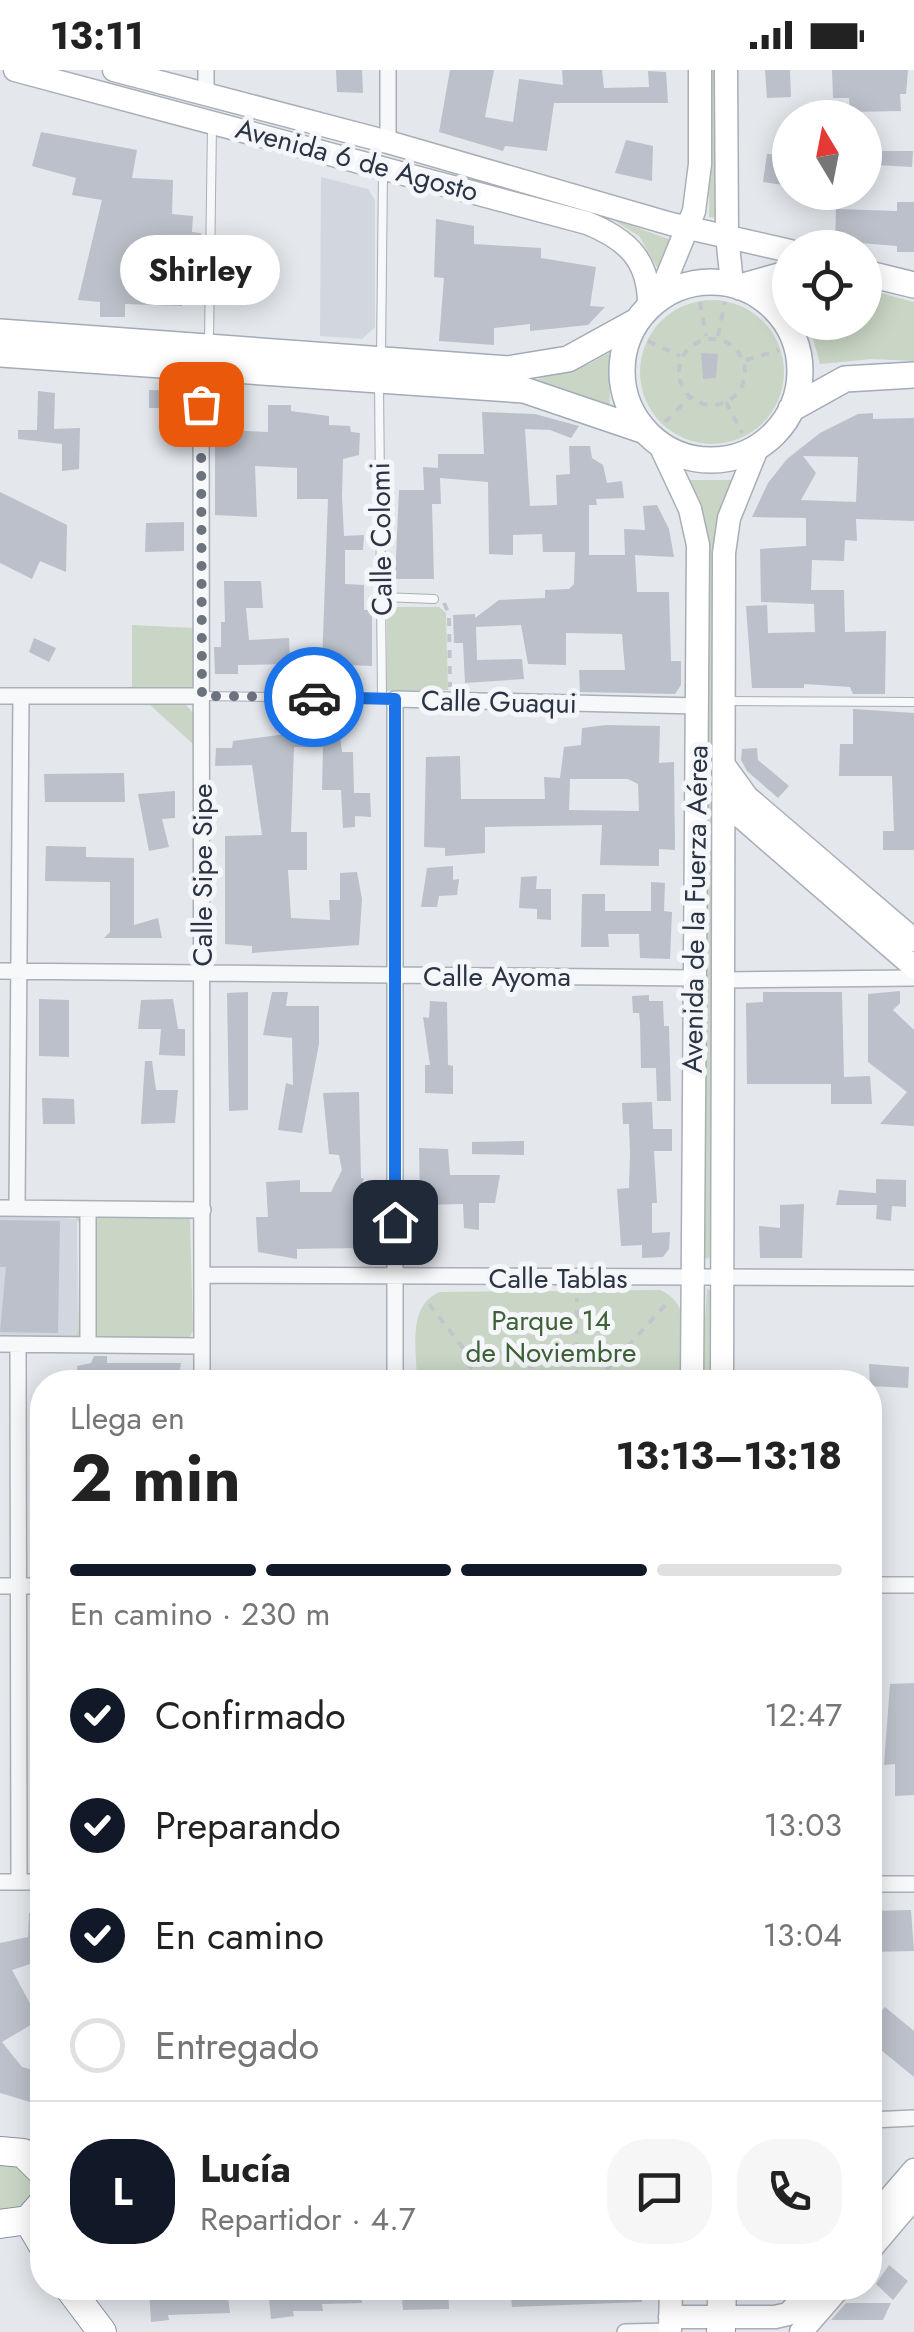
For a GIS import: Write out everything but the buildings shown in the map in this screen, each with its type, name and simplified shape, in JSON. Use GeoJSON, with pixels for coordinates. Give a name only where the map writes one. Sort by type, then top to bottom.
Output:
{"type":"FeatureCollection","features":[{"type":"Feature","properties":{"kind":"highway"},"geometry":{"type":"LineString","coordinates":[[0,2151],[23,2153],[30,2159]]}},
{"type":"Feature","properties":{"kind":"highway"},"geometry":{"type":"LineString","coordinates":[[78,2300],[102,2332]]}},
{"type":"Feature","properties":{"kind":"main road","name":"Avenida 6 de Agosto"},"geometry":{"type":"LineString","coordinates":[[15,70],[384,166],[610,232],[636,252],[647,281],[648,317]]}},
{"type":"Feature","properties":{"kind":"main road","name":"Avenida 6 de Agosto"},"geometry":{"type":"LineString","coordinates":[[114,70],[206,82],[388,142],[689,229],[772,246]]}},
{"type":"Feature","properties":{"kind":"main road"},"geometry":{"type":"LineString","coordinates":[[700,70],[700,164],[689,229],[648,317],[624,352],[623,386],[656,432],[682,455],[708,460],[734,456],[792,409],[845,379],[914,375]]}},
{"type":"Feature","properties":{"kind":"main road"},"geometry":{"type":"LineString","coordinates":[[726,70],[727,235],[732,291]]}},
{"type":"Feature","properties":{"kind":"main road"},"geometry":{"type":"LineString","coordinates":[[882,276],[914,285]]}},
{"type":"Feature","properties":{"kind":"main road"},"geometry":{"type":"LineString","coordinates":[[732,291],[772,279]]}},
{"type":"Feature","properties":{"kind":"main road"},"geometry":{"type":"LineString","coordinates":[[380,370],[526,368],[568,359],[648,317],[692,284],[732,291],[771,305],[795,340],[800,368],[792,409]]}},
{"type":"Feature","properties":{"kind":"main road"},"geometry":{"type":"LineString","coordinates":[[0,332],[205,357],[380,370],[524,390],[656,432]]}},
{"type":"Feature","properties":{"kind":"main road"},"geometry":{"type":"LineString","coordinates":[[0,354],[205,357]]}},
{"type":"Feature","properties":{"kind":"main road","name":"Avenida de la Fuerza Aérea"},"geometry":{"type":"LineString","coordinates":[[656,432],[695,524],[698,706],[692,1370]]}},
{"type":"Feature","properties":{"kind":"main road","name":"Avenida de la Fuerza Aérea"},"geometry":{"type":"LineString","coordinates":[[722,1370],[724,553],[729,518],[751,441]]}},
{"type":"Feature","properties":{"kind":"main road"},"geometry":{"type":"LineString","coordinates":[[696,762],[758,831],[914,967]]}},
{"type":"Feature","properties":{"kind":"main road"},"geometry":{"type":"LineString","coordinates":[[726,768],[748,797],[914,940]]}},
{"type":"Feature","properties":{"kind":"main road"},"geometry":{"type":"LineString","coordinates":[[725,854],[737,834],[758,831]]}},
{"type":"Feature","properties":{"kind":"main road"},"geometry":{"type":"LineString","coordinates":[[882,2207],[914,2170]]}},
{"type":"Feature","properties":{"kind":"main road"},"geometry":{"type":"LineString","coordinates":[[882,2236],[914,2198]]}},
{"type":"Feature","properties":{"kind":"main road"},"geometry":{"type":"LineString","coordinates":[[670,2300],[670,2327],[800,2327],[827,2300]]}},
{"type":"Feature","properties":{"kind":"main road"},"geometry":{"type":"LineString","coordinates":[[800,2327],[809,2300]]}},
{"type":"Feature","properties":{"kind":"street"},"geometry":{"type":"LineString","coordinates":[[388,70],[388,142]]}},
{"type":"Feature","properties":{"kind":"street","name":"Calle Sipe Sipe"},"geometry":{"type":"LineString","coordinates":[[202,1370],[205,357]]}},
{"type":"Feature","properties":{"kind":"street","name":"Calle Guaqui"},"geometry":{"type":"LineString","coordinates":[[0,696],[202,696]]}},
{"type":"Feature","properties":{"kind":"street"},"geometry":{"type":"LineString","coordinates":[[17,1208],[9,971],[21,696]]}},
{"type":"Feature","properties":{"kind":"street","name":"Calle Guaqui"},"geometry":{"type":"LineString","coordinates":[[388,699],[698,706]]}},
{"type":"Feature","properties":{"kind":"street","name":"Calle Colomi"},"geometry":{"type":"LineString","coordinates":[[388,699],[394,976],[395,1370]]}},
{"type":"Feature","properties":{"kind":"street","name":"Calle Ayoma"},"geometry":{"type":"LineString","coordinates":[[9,971],[694,978]]}},
{"type":"Feature","properties":{"kind":"street"},"geometry":{"type":"LineString","coordinates":[[724,980],[914,978]]}},
{"type":"Feature","properties":{"kind":"street"},"geometry":{"type":"LineString","coordinates":[[0,1208],[203,1210]]}},
{"type":"Feature","properties":{"kind":"street"},"geometry":{"type":"LineString","coordinates":[[88,1209],[88,1345]]}},
{"type":"Feature","properties":{"kind":"street","name":"Calle Tablas"},"geometry":{"type":"LineString","coordinates":[[202,1274],[914,1278]]}},
{"type":"Feature","properties":{"kind":"street"},"geometry":{"type":"LineString","coordinates":[[0,1344],[201,1346]]}},
{"type":"Feature","properties":{"kind":"street"},"geometry":{"type":"LineString","coordinates":[[18,1344],[18,1882]]}},
{"type":"Feature","properties":{"kind":"street"},"geometry":{"type":"LineString","coordinates":[[882,1585],[914,1585]]}},
{"type":"Feature","properties":{"kind":"street"},"geometry":{"type":"LineString","coordinates":[[0,1586],[30,1586]]}},
{"type":"Feature","properties":{"kind":"street"},"geometry":{"type":"LineString","coordinates":[[0,1882],[30,1882]]}},
{"type":"Feature","properties":{"kind":"street"},"geometry":{"type":"LineString","coordinates":[[882,1884],[914,1884]]}},
{"type":"Feature","properties":{"kind":"street"},"geometry":{"type":"LineString","coordinates":[[882,2119],[914,2118]]}},
{"type":"Feature","properties":{"kind":"street"},"geometry":{"type":"LineString","coordinates":[[626,2332],[670,2327]]}},
{"type":"Feature","properties":{"kind":"lane"},"geometry":{"type":"LineString","coordinates":[[205,357],[212,121]]}},
{"type":"Feature","properties":{"kind":"lane","name":"Calle Colomi"},"geometry":{"type":"LineString","coordinates":[[384,166],[380,370],[382,597],[388,699]]}},
{"type":"Feature","properties":{"kind":"lane"},"geometry":{"type":"LineString","coordinates":[[382,597],[434,598]]}},
{"type":"Feature","properties":{"kind":"lane","name":"Calle Guaqui"},"geometry":{"type":"LineString","coordinates":[[202,696],[388,699]]}},
{"type":"Feature","properties":{"kind":"lane"},"geometry":{"type":"LineString","coordinates":[[726,700],[914,702]]}},
{"type":"Feature","properties":{"kind":"path"},"geometry":{"type":"LineString","coordinates":[[718,338],[732,291]]}},
{"type":"Feature","properties":{"kind":"path"},"geometry":{"type":"LineString","coordinates":[[700,302],[707,338]]}},
{"type":"Feature","properties":{"kind":"path"},"geometry":{"type":"LineString","coordinates":[[648,317],[682,357]]}},
{"type":"Feature","properties":{"kind":"path"},"geometry":{"type":"LineString","coordinates":[[707,338],[718,338],[734,346],[744,361],[741,389],[726,402],[707,405],[690,397],[679,379],[682,357],[707,338]]}},
{"type":"Feature","properties":{"kind":"path"},"geometry":{"type":"LineString","coordinates":[[744,361],[779,350]]}},
{"type":"Feature","properties":{"kind":"path"},"geometry":{"type":"LineString","coordinates":[[656,432],[690,397]]}},
{"type":"Feature","properties":{"kind":"path"},"geometry":{"type":"LineString","coordinates":[[726,402],[751,441]]}},
{"type":"Feature","properties":{"kind":"path"},"geometry":{"type":"LineString","coordinates":[[434,598],[443,602],[449,614],[450,702]]}},
{"type":"Feature","properties":{"kind":"path"},"geometry":{"type":"LineString","coordinates":[[576,1370],[577,1298]]}},
{"type":"Feature","properties":{"kind":"path"},"geometry":{"type":"LineString","coordinates":[[606,1370],[669,1301]]}},
{"type":"Feature","properties":{"kind":"path"},"geometry":{"type":"LineString","coordinates":[[429,1304],[474,1362]]}},
{"type":"Feature","properties":{"kind":"path"},"geometry":{"type":"LineString","coordinates":[[469,1370],[474,1362],[499,1352],[540,1370]]}},
{"type":"Feature","properties":{"kind":"shaded area"},"geometry":{"type":"Polygon","coordinates":[[[321,177],[368,189],[375,200],[375,327],[362,339],[320,336],[321,177]]]}},
{"type":"Feature","properties":{"kind":"shaded area"},"geometry":{"type":"Polygon","coordinates":[[[0,1215],[77,1219],[78,1330],[74,1337],[0,1338],[0,1215]]]}},
{"type":"Feature","properties":{"kind":"green space"},"geometry":{"type":"Polygon","coordinates":[[[710,70],[719,70],[717,218],[709,217],[710,70]]]}},
{"type":"Feature","properties":{"kind":"green space"},"geometry":{"type":"Polygon","coordinates":[[[610,218],[674,241],[659,271],[639,236],[610,218]]]}},
{"type":"Feature","properties":{"kind":"green space"},"geometry":{"type":"Polygon","coordinates":[[[882,294],[914,302],[914,361],[872,359],[820,364],[814,340],[882,340],[882,294]]]}},
{"type":"Feature","properties":{"kind":"green space"},"geometry":{"type":"Polygon","coordinates":[[[698,301],[726,301],[752,312],[772,332],[772,340],[777,340],[783,358],[783,386],[772,412],[752,432],[726,443],[698,443],[672,432],[652,412],[641,386],[641,358],[652,332],[672,312],[698,301]]]}},
{"type":"Feature","properties":{"kind":"green space"},"geometry":{"type":"Polygon","coordinates":[[[609,353],[610,405],[531,381],[589,364],[609,353]]]}},
{"type":"Feature","properties":{"kind":"green space"},"geometry":{"type":"Polygon","coordinates":[[[687,480],[732,480],[721,508],[712,752],[707,747],[707,533],[687,480]]]}},
{"type":"Feature","properties":{"kind":"green space"},"geometry":{"type":"Polygon","coordinates":[[[387,607],[439,607],[446,613],[448,690],[387,691],[387,607]]]}},
{"type":"Feature","properties":{"kind":"green space"},"geometry":{"type":"Polygon","coordinates":[[[132,625],[194,628],[195,685],[188,691],[132,690],[132,625]]]}},
{"type":"Feature","properties":{"kind":"green space"},"geometry":{"type":"Polygon","coordinates":[[[149,704],[186,705],[194,714],[194,745],[149,704]]]}},
{"type":"Feature","properties":{"kind":"green space"},"geometry":{"type":"Polygon","coordinates":[[[707,784],[712,789],[713,1253],[708,1259],[704,1257],[707,784]]]}},
{"type":"Feature","properties":{"kind":"green space"},"geometry":{"type":"Polygon","coordinates":[[[74,1215],[190,1219],[193,1331],[189,1338],[74,1337],[78,1330],[80,1225],[74,1215]]]}},
{"type":"Feature","properties":{"kind":"green space"},"geometry":{"type":"Polygon","coordinates":[[[707,1288],[712,1292],[711,1370],[702,1370],[707,1288]]]}},
{"type":"Feature","properties":{"kind":"green space","name":"Parque 14 de Noviembre"},"geometry":{"type":"Polygon","coordinates":[[[660,1290],[679,1306],[683,1317],[685,1370],[416,1370],[418,1318],[429,1298],[440,1292],[660,1290]]]}},
{"type":"Feature","properties":{"kind":"green space"},"geometry":{"type":"Polygon","coordinates":[[[0,2162],[18,2162],[30,2174],[30,2205],[0,2213],[0,2162]]]}},
{"type":"Feature","properties":{"kind":"way so far"},"geometry":{"type":"LineString","coordinates":[[201,404],[202,696],[314,697]]}},
{"type":"Feature","properties":{"kind":"place","name":"Shirley"},"geometry":{"type":"Point","coordinates":[201,404]}},
{"type":"Feature","properties":{"kind":"route"},"geometry":{"type":"LineString","coordinates":[[314,697],[395,699],[395,1222]]}}]}
